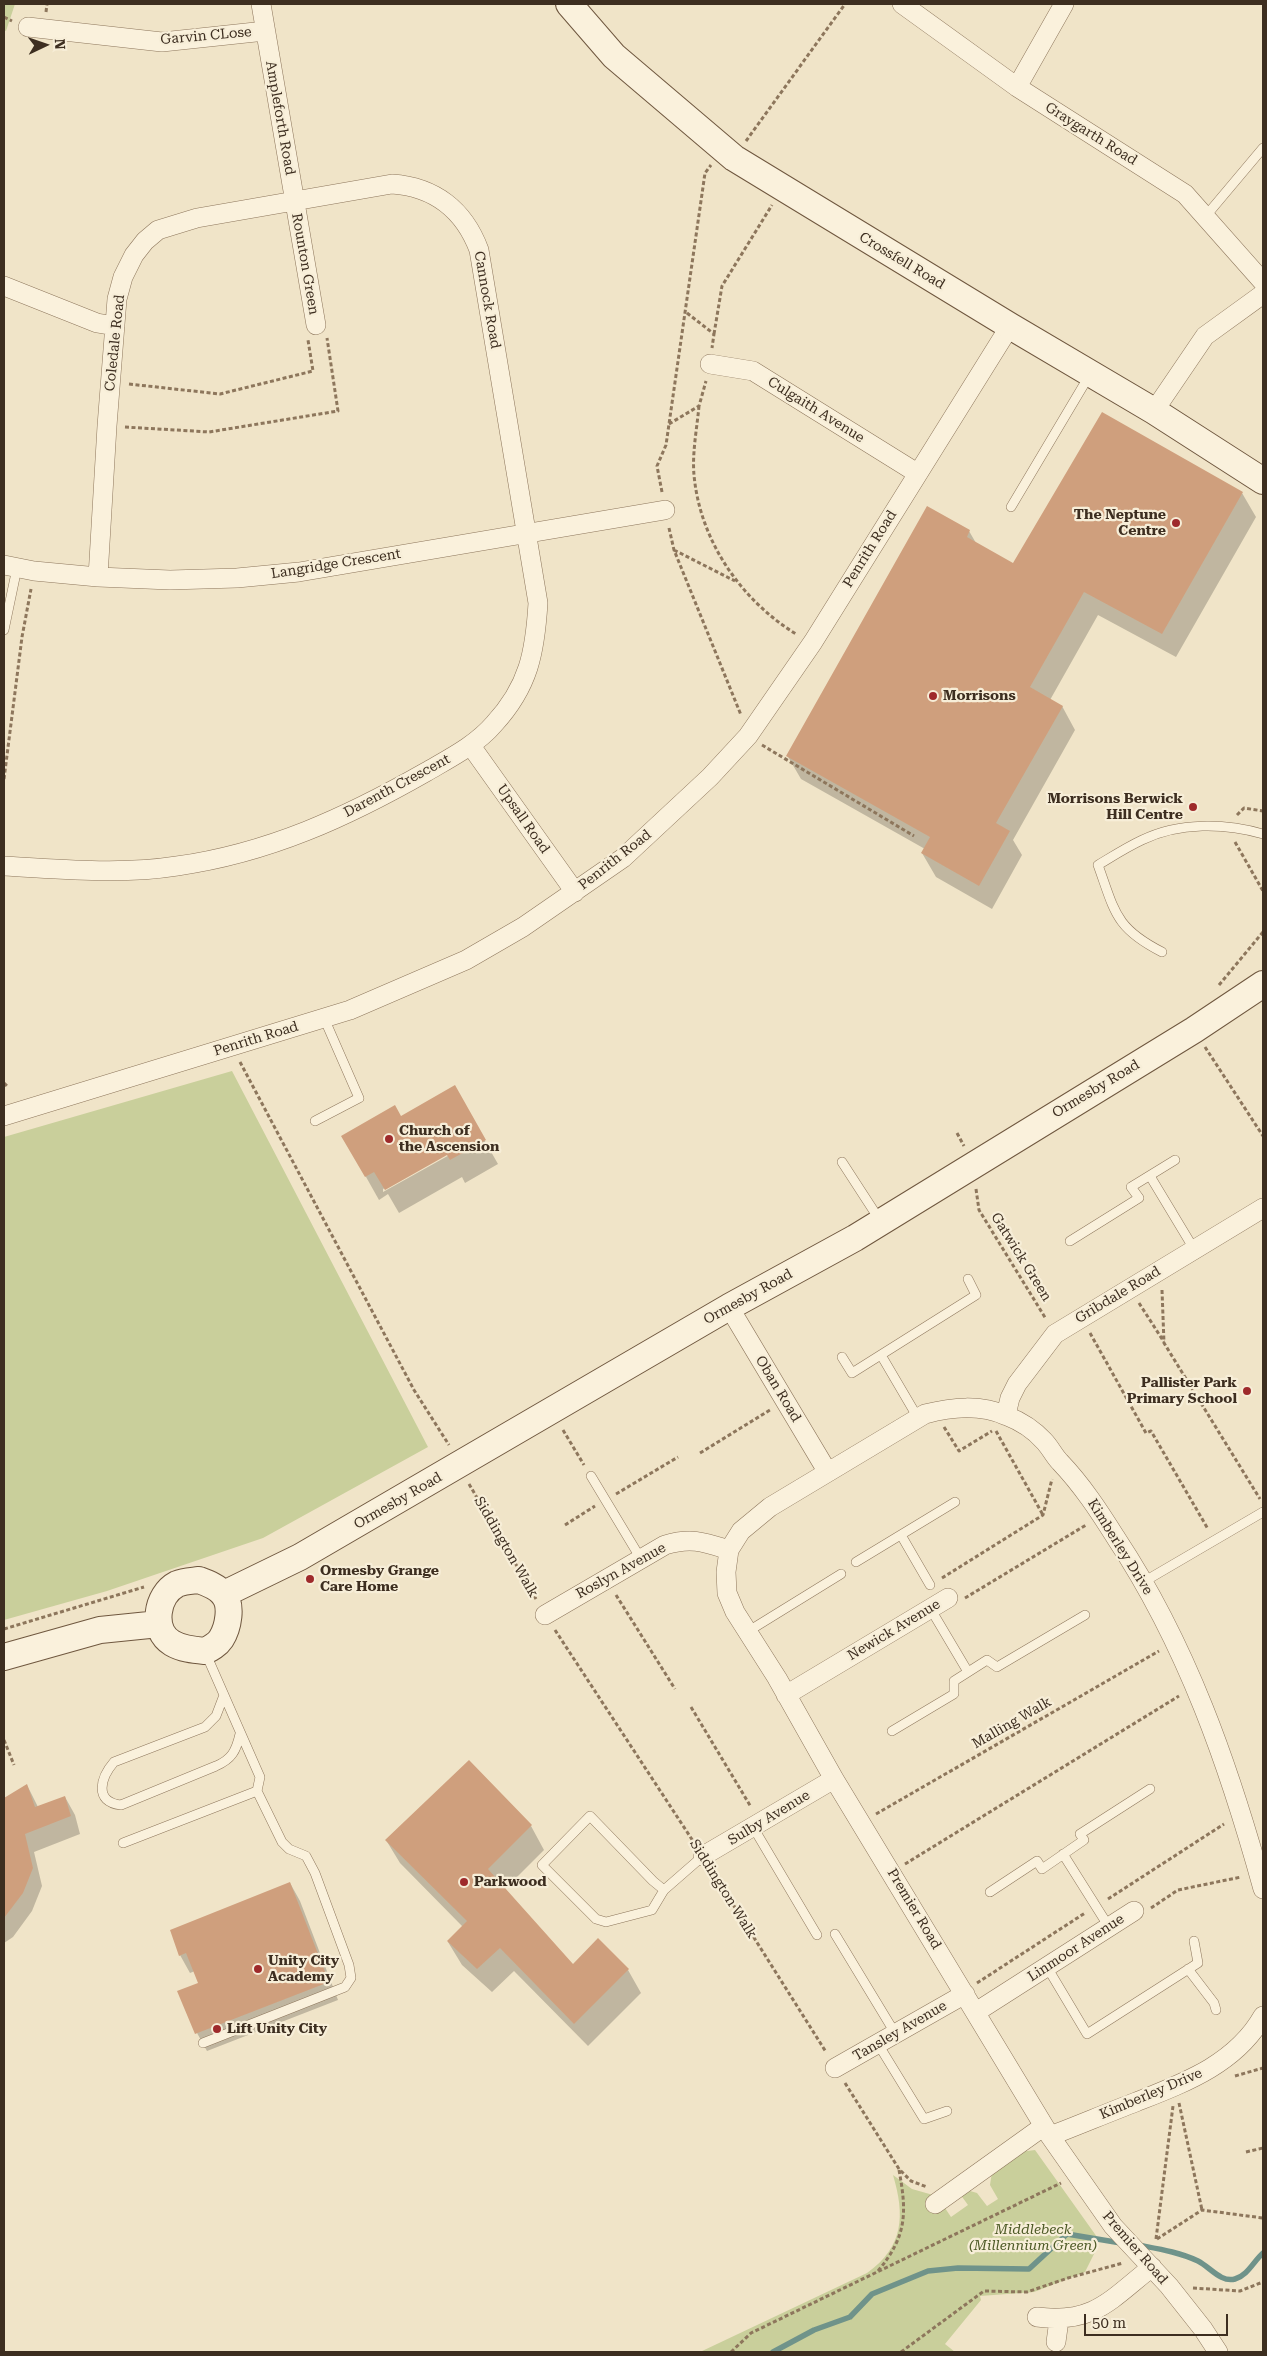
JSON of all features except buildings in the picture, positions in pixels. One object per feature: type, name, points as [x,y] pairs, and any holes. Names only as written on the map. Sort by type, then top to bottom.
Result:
[{"type":"street","name":"Ampleforth Road","points":[[261,4],[294,202]]},
{"type":"street","name":"Crossfell Road","points":[[569,4],[614,56],[728,154],[1010,326],[1154,411],[1263,481]]},
{"type":"street","name":"Graygarth Road","points":[[902,4],[1017,87],[1185,194],[1263,282]]},
{"type":"street","points":[[1017,87],[1064,4]]},
{"type":"street","name":"Garvin CLose","points":[[28,27],[162,42],[265,31]]},
{"type":"street","name":"Cannock Road","points":[[294,202],[392,184],[410,186],[439,199],[453,208],[465,221],[479,250],[526,533]]},
{"type":"street","name":"Rounton Green","points":[[294,202],[316,325]]},
{"type":"street","name":"Coledale Road","points":[[98,577],[117,299],[134,255],[144,241],[158,230],[197,218],[294,202]]},
{"type":"street","points":[[4,286],[97,323],[114,326]]},
{"type":"street","points":[[1154,411],[1204,336],[1263,294]]},
{"type":"street","name":"Penrith Road","points":[[4,1116],[350,1010],[466,960],[523,927],[623,858],[710,777],[748,736],[813,642],[1010,326]]},
{"type":"street","name":"Culgaith Avenue","points":[[710,364],[753,371],[917,473]]},
{"type":"street","name":"Langridge Crescent","points":[[18,568],[98,577],[170,580],[237,578],[299,572],[665,510]]},
{"type":"street","name":"Darenth Crescent","points":[[4,866],[112,872],[177,866],[232,854],[295,837],[371,803],[471,746],[494,724],[514,698],[530,668],[536,637],[538,603],[526,533]]},
{"type":"street","name":"Upsall Road","points":[[471,746],[575,892]]},
{"type":"street","name":"Ormesby Road","points":[[224,1594],[300,1557],[881,1222],[1194,1030],[1263,984]]},
{"type":"street","name":"Gribdale Road","points":[[1006,1415],[1010,1398],[1017,1384],[1055,1334],[1263,1208]]},
{"type":"street","name":"Oban Road","points":[[729,1308],[827,1471]]},
{"type":"street","name":"Kimberley Drive","points":[[827,1471],[926,1415],[948,1409],[976,1408],[1006,1415],[1034,1432],[1045,1442],[1076,1479],[1145,1581],[1218,1742],[1261,1882]]},
{"type":"street","name":"Premier Road","points":[[827,1471],[754,1519],[741,1531],[729,1550],[726,1572],[728,1593],[734,1612],[786,1695],[834,1779],[1047,2131],[1113,2226],[1168,2286],[1203,2329],[1218,2352]]},
{"type":"street","name":"Roslyn Avenue","points":[[545,1615],[665,1545],[682,1540],[699,1540],[729,1550]]},
{"type":"street","points":[[199,1580],[208,1583],[224,1594],[228,1609],[226,1630],[216,1645],[205,1651],[189,1649],[171,1642],[164,1636],[159,1624],[158,1612],[164,1595],[175,1585],[199,1580]]},
{"type":"street","name":"Newick Avenue","points":[[786,1695],[948,1598]]},
{"type":"street","points":[[4,1657],[22,1650],[100,1630],[159,1624]]},
{"type":"street","name":"Sulby Avenue","points":[[703,1856],[834,1779]]},
{"type":"street","name":"Linmoor Avenue","points":[[976,2012],[1134,1910]]},
{"type":"street","name":"Tansley Avenue","points":[[835,2068],[965,1994]]},
{"type":"street","name":"Kimberley Drive","points":[[1047,2131],[1176,2086],[1211,2069],[1241,2047],[1263,2016]]},
{"type":"street","points":[[934,2195],[1047,2131]]},
{"type":"street","points":[[1037,2317],[1059,2320],[1075,2318],[1096,2311],[1148,2263]]},
{"type":"street","points":[[1056,2342],[1059,2320]]},
{"type":"lane","points":[[1205,217],[1263,148]]},
{"type":"lane","points":[[1011,507],[1090,374]]},
{"type":"lane","points":[[4,630],[18,568]]},
{"type":"lane","points":[[1162,952],[1130,933],[1120,922],[1098,865],[1143,839],[1182,828],[1226,826],[1263,834]]},
{"type":"lane","points":[[315,1121],[359,1098],[324,1018]]},
{"type":"lane","points":[[1070,1241],[1139,1198],[1131,1187],[1175,1160]]},
{"type":"lane","points":[[842,1162],[881,1222]]},
{"type":"lane","points":[[1150,1176],[1194,1249]]},
{"type":"lane","points":[[842,1357],[852,1373],[976,1294],[968,1279]]},
{"type":"lane","points":[[881,1355],[926,1415]]},
{"type":"lane","points":[[591,1476],[641,1559]]},
{"type":"lane","points":[[856,1562],[955,1502]]},
{"type":"lane","points":[[1145,1581],[1263,1512]]},
{"type":"lane","points":[[901,1535],[930,1585]]},
{"type":"lane","points":[[747,1632],[841,1574]]},
{"type":"lane","points":[[930,1608],[968,1672]]},
{"type":"lane","points":[[892,1731],[954,1694],[954,1681],[987,1660],[997,1667],[1086,1616]]},
{"type":"lane","points":[[203,2043],[345,1987],[351,1978],[350,1965],[315,1873],[306,1856],[289,1849],[282,1842],[257,1791],[260,1777],[205,1651]]},
{"type":"lane","points":[[224,1695],[216,1716],[205,1727],[114,1762],[105,1774],[101,1787],[105,1796],[112,1804],[121,1805],[230,1760],[237,1748],[240,1734]]},
{"type":"lane","points":[[990,1892],[1037,1861],[1042,1869],[1084,1840],[1080,1834],[1150,1789]]},
{"type":"lane","points":[[123,1843],[257,1791]]},
{"type":"lane","points":[[664,1890],[590,1816],[542,1865],[596,1918],[606,1922],[652,1910],[664,1890],[703,1856]]},
{"type":"lane","points":[[757,1825],[818,1934]]},
{"type":"lane","points":[[1063,1854],[1109,1927]]},
{"type":"lane","points":[[835,1934],[895,2033]]},
{"type":"lane","points":[[1047,1967],[1087,2034],[1198,1963],[1194,1941]]},
{"type":"lane","points":[[1188,1969],[1214,2003],[1216,2010]]},
{"type":"lane","points":[[878,2044],[924,2120],[947,2111]]},
{"type":"path","points":[[845,4],[728,154],[705,172],[666,445],[657,466],[674,550],[748,736],[914,836]]},
{"type":"path","points":[[782,188],[722,286],[710,364],[699,406],[694,475],[702,511],[712,540],[736,582],[777,622],[813,642]]},
{"type":"path","points":[[686,313],[714,334]]},
{"type":"path","points":[[107,426],[210,432],[338,411],[325,323],[306,326],[313,371],[220,394],[110,382]]},
{"type":"path","points":[[669,424],[699,406]]},
{"type":"path","points":[[674,550],[736,582]]},
{"type":"path","points":[[4,780],[22,637],[18,568]]},
{"type":"path","points":[[1194,1030],[1263,1136]]},
{"type":"path","name":"Siddington Walk","points":[[232,1046],[414,1390],[461,1465],[475,1495],[545,1615],[703,1856],[899,2169],[911,2181],[926,2187],[934,2195]]},
{"type":"path","name":"Gatwick Green","points":[[957,1133],[973,1164],[979,1210],[1055,1334]]},
{"type":"path","points":[[1160,1269],[1164,1343]]},
{"type":"path","points":[[1129,1288],[1263,1505]]},
{"type":"path","points":[[1081,1317],[1146,1433],[1151,1431],[1215,1540]]},
{"type":"path","points":[[700,1453],[785,1401]]},
{"type":"path","points":[[551,1412],[591,1476]]},
{"type":"path","points":[[926,1415],[959,1451],[995,1429],[1043,1516]]},
{"type":"path","points":[[565,1525],[678,1457]]},
{"type":"path","name":"Newick Avenue","points":[[948,1598],[953,1605],[1102,1516]]},
{"type":"path","points":[[606,1579],[675,1689]]},
{"type":"path","points":[[4,1629],[154,1584]]},
{"type":"path","name":"Malling Walk","points":[[861,1823],[1174,1642]]},
{"type":"path","points":[[892,1872],[1194,1686]]},
{"type":"path","points":[[691,1707],[757,1825]]},
{"type":"path","points":[[4,1740],[14,1766]]},
{"type":"path","name":"Linmoor Avenue","points":[[1134,1910],[1136,1918],[1178,1890],[1261,1882]]},
{"type":"path","points":[[1176,2086],[1202,2210]]},
{"type":"path","points":[[1176,2086],[1156,2239],[1202,2210],[1263,2218]]},
{"type":"path","points":[[1246,2152],[1263,2148]]},
{"type":"path","points":[[876,2273],[896,2246],[902,2230],[904,2195],[899,2169]]},
{"type":"path","points":[[731,2352],[751,2333],[1078,2175]]},
{"type":"path","points":[[901,2352],[984,2291],[1027,2292],[1068,2278],[1148,2263]]},
{"type":"path","points":[[1168,2286],[1240,2291],[1263,2282]]},
{"type":"green space","points":[[4,4],[15,4],[6,31],[4,30]]},
{"type":"green space","points":[[232,1071],[428,1447],[263,1538],[107,1591],[4,1620],[4,1137]]},
{"type":"green space","name":"Middlebeck (Millennium Green)","points":[[1035,2150],[1097,2237],[1095,2252],[1085,2272],[1034,2292],[980,2296],[981,2300],[945,2344],[955,2352],[700,2352],[867,2273],[879,2263],[895,2241],[900,2217],[893,2175],[912,2189],[933,2195],[925,2201],[933,2212],[943,2205],[951,2217],[968,2205],[960,2194],[970,2191],[977,2193],[987,2206],[998,2199],[990,2185],[992,2172],[1020,2152]]},
{"type":"waterway","points":[[773,2352],[814,2330],[850,2317],[872,2294],[928,2271],[958,2268],[1029,2269],[1067,2234],[1121,2243]]},
{"type":"waterway","points":[[1138,2245],[1184,2255],[1198,2261],[1220,2277],[1230,2280],[1243,2275],[1263,2253]]},
{"type":"place","name":"The Neptune Centre","points":[[1176,523]]},
{"type":"place","name":"Morrisons","points":[[933,696]]},
{"type":"place","name":"Morrisons Berwick Hill Centre","points":[[1193,807]]},
{"type":"place","name":"Church of the Ascension","points":[[389,1139]]},
{"type":"place","name":"Pallister Park Primary School","points":[[1247,1391]]},
{"type":"place","name":"Ormesby Grange Care Home","points":[[310,1579]]},
{"type":"place","name":"Parkwood","points":[[464,1882]]},
{"type":"place","name":"Unity City Academy","points":[[258,1969]]},
{"type":"place","name":"Lift Unity City","points":[[217,2029]]}]
